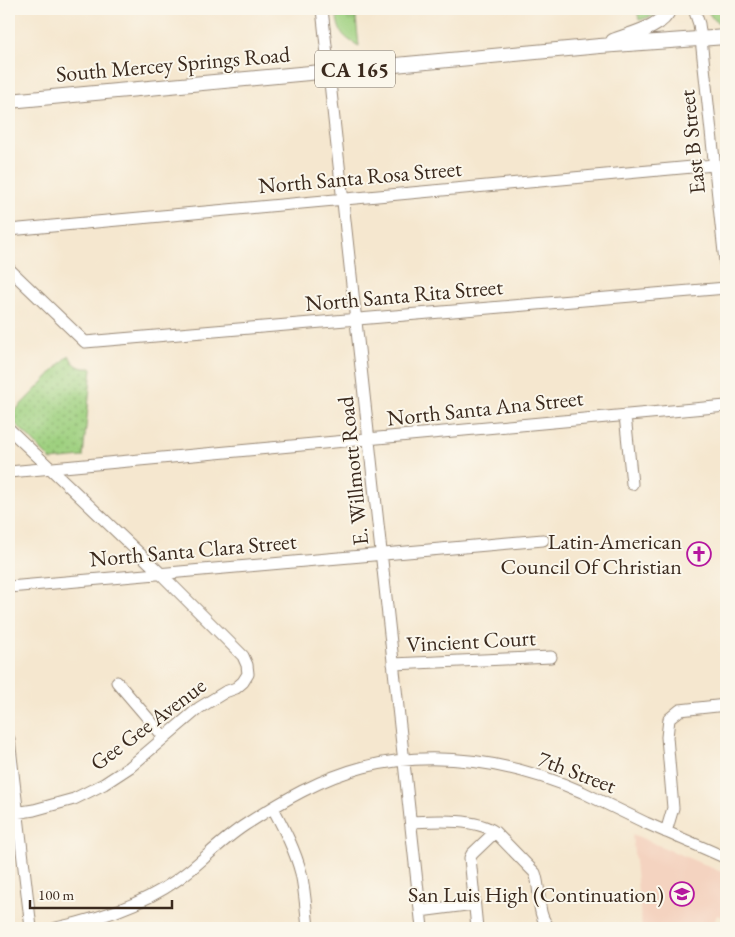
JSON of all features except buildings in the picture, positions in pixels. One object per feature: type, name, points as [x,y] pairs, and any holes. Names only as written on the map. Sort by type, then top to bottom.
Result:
[{"type":"main road","points":[[600,46],[652,25],[662,19],[669,9]]},
{"type":"main road","name":"CA 165","points":[[701,40],[726,37]]},
{"type":"main road","name":"South Mercey Springs Road","points":[[9,101],[600,46],[701,40]]},
{"type":"street","name":"E. Willmott Road","points":[[322,9],[422,928]]},
{"type":"street","name":"East B Street","points":[[694,9],[699,24],[701,40],[726,272]]},
{"type":"street","name":"North Santa Rosa Street","points":[[9,230],[714,165]]},
{"type":"street","name":"North Santa Rita Street","points":[[9,269],[85,342],[726,288]]},
{"type":"street","name":"North Santa Ana Street","points":[[9,472],[726,406]]},
{"type":"street","points":[[625,415],[632,484]]},
{"type":"street","points":[[9,428],[159,572]]},
{"type":"street","name":"North Santa Clara Street","points":[[9,587],[159,572],[543,540]]},
{"type":"street","name":"Gee Gee Avenue","points":[[13,813],[52,806],[74,799],[104,784],[130,767],[208,702],[236,688],[248,674],[243,656],[159,572]]},
{"type":"street","name":"Vincient Court","points":[[393,664],[551,657]]},
{"type":"street","points":[[116,682],[164,737]]},
{"type":"street","points":[[666,832],[673,808],[667,737],[669,719],[680,710],[726,706]]},
{"type":"street","points":[[9,739],[13,813],[31,928]]},
{"type":"street","name":"7th Street","points":[[56,928],[88,922],[121,910],[160,891],[190,871],[224,840],[307,788],[335,776],[364,767],[404,760],[470,761],[522,772],[580,792],[726,858]]},
{"type":"street","points":[[273,808],[292,844],[299,867],[303,882],[308,928]]},
{"type":"street","points":[[411,822],[440,821],[480,825],[495,832],[535,874],[538,881],[542,917],[550,928]]},
{"type":"street","points":[[477,928],[470,858],[495,832]]},
{"type":"street","points":[[420,911],[474,904]]},
{"type":"street","points":[[584,928],[592,928]]},
{"type":"shaded area","name":"San Luis High (Continuation)","points":[[632,834],[726,874],[726,918],[717,915],[712,928],[642,928]]},
{"type":"green space","points":[[336,9],[355,9],[359,46],[341,32]]},
{"type":"green space","points":[[637,9],[662,9],[654,16],[639,20]]},
{"type":"green space","points":[[707,9],[726,9],[726,24],[714,20]]},
{"type":"green space","points":[[69,355],[78,366],[92,368],[83,457],[51,460],[9,417]]},
{"type":"place","name":"Latin-American Council Of Christian","points":[[699,554]]},
{"type":"place","name":"San Luis High (Continuation)","points":[[682,894]]}]
